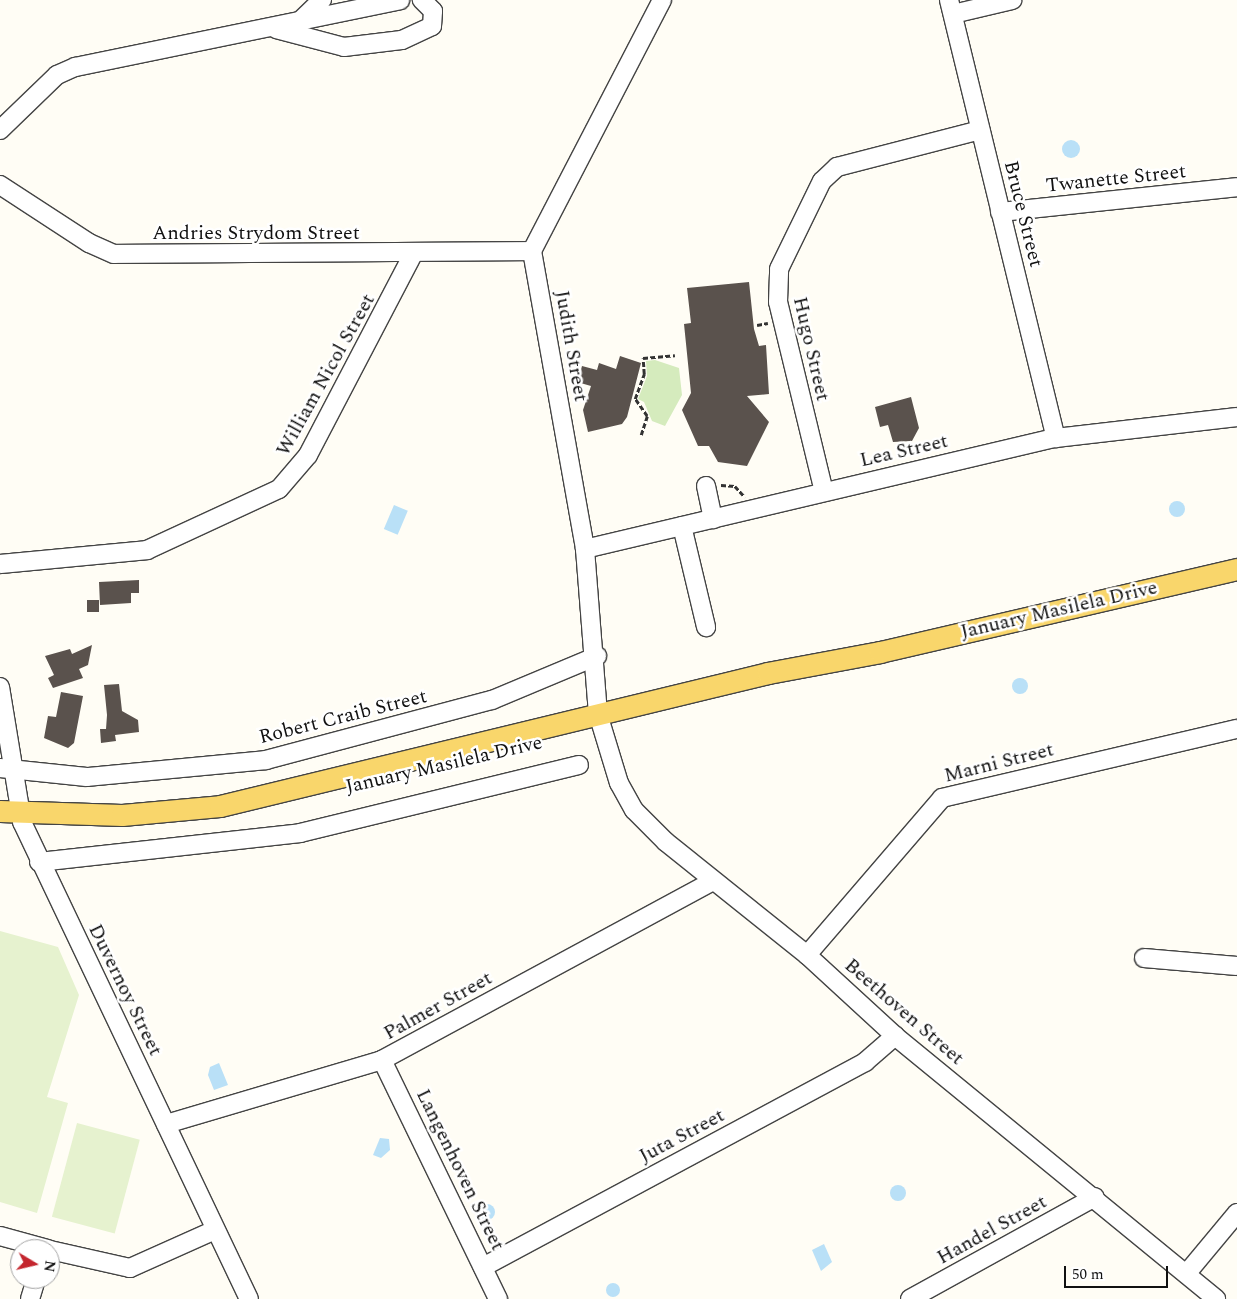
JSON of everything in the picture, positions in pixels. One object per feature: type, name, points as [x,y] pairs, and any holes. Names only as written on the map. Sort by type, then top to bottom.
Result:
[{"type":"main road","name":"January Masilela Drive","points":[[0,811],[21,817],[123,826],[198,819],[600,722],[771,686],[880,652],[1237,568]]},
{"type":"main road","name":"January Masilela Drive","points":[[0,820],[21,817]]},
{"type":"street","points":[[298,23],[322,0]]},
{"type":"street","points":[[0,130],[66,70],[275,29],[400,0]]},
{"type":"street","points":[[275,29],[344,46],[402,40],[432,26],[433,11],[423,0]]},
{"type":"street","points":[[532,251],[662,0]]},
{"type":"street","points":[[951,7],[1012,0]]},
{"type":"street","name":"Bruce Street","points":[[951,7],[1056,438]]},
{"type":"street","name":"Hugo Street","points":[[824,492],[778,302],[779,269],[822,181],[837,167],[980,130]]},
{"type":"street","name":"Andries Strydom Street","points":[[0,185],[89,243],[114,254],[413,254],[532,251]]},
{"type":"street","name":"Twanette Street","points":[[1000,212],[1237,188]]},
{"type":"street","name":"Judith Street","points":[[532,251],[586,549],[600,722]]},
{"type":"street","name":"William Nicol Street","points":[[0,564],[136,553],[279,489],[308,455],[413,254]]},
{"type":"street","name":"Lea Street","points":[[586,549],[1056,438],[1237,417]]},
{"type":"street","points":[[706,486],[713,519]]},
{"type":"street","points":[[682,526],[706,627]]},
{"type":"street","name":"Robert Craib Street","points":[[6,769],[87,777],[285,756],[492,700],[596,656]]},
{"type":"street","name":"Duvernoy Street","points":[[0,687],[6,769],[21,817],[39,862],[166,1124],[215,1230],[250,1299]]},
{"type":"street","name":"Beethoven Street","points":[[600,722],[619,784],[634,810],[712,881],[807,955],[895,1036],[1187,1273],[1216,1299]]},
{"type":"street","name":"Marni Street","points":[[807,955],[942,798],[1237,729]]},
{"type":"street","points":[[39,862],[293,834],[579,765]]},
{"type":"street","name":"Palmer Street","points":[[166,1124],[382,1060],[712,881]]},
{"type":"street","points":[[1144,958],[1237,966]]},
{"type":"street","name":"Juta Street","points":[[483,1267],[865,1062],[895,1036]]},
{"type":"street","name":"Langenhoven Street","points":[[382,1060],[498,1299]]},
{"type":"street","name":"Handel Street","points":[[910,1299],[1094,1197]]},
{"type":"street","points":[[1187,1273],[1237,1213]]},
{"type":"street","points":[[60,1252],[130,1268],[215,1230]]},
{"type":"path","points":[[641,435],[647,416],[635,399],[644,374],[643,358],[675,355]]},
{"type":"path","points":[[706,486],[735,486],[745,496],[748,510]]},
{"type":"green space","points":[[655,360],[679,368],[682,395],[665,426],[652,421],[644,402],[638,399],[647,376],[646,361]]},
{"type":"green space","points":[[0,931],[58,947],[79,995],[47,1097],[68,1103],[37,1213],[0,1202]]},
{"type":"green space","points":[[77,1123],[140,1140],[115,1234],[52,1217]]},
{"type":"water","points":[[1071,140],[1077,143],[1080,149],[1077,155],[1071,158],[1065,155],[1062,149],[1065,143]]},
{"type":"water","points":[[1177,501],[1185,509],[1177,517],[1169,509]]},
{"type":"water","points":[[394,505],[408,511],[398,535],[384,529]]},
{"type":"water","points":[[1020,678],[1026,680],[1028,686],[1026,692],[1020,694],[1014,692],[1012,686],[1014,680]]},
{"type":"water","points":[[219,1063],[228,1085],[214,1090],[208,1075],[210,1067]]},
{"type":"water","points":[[380,1138],[389,1139],[390,1150],[381,1158],[373,1155]]},
{"type":"water","points":[[898,1185],[904,1187],[906,1193],[904,1199],[898,1201],[892,1199],[890,1193],[892,1187]]},
{"type":"water","points":[[484,1204],[490,1204],[495,1209],[493,1218],[484,1220],[479,1215],[479,1209]]},
{"type":"water","points":[[824,1244],[832,1262],[821,1271],[812,1250]]},
{"type":"water","points":[[610,1283],[616,1283],[620,1290],[616,1297],[610,1297],[606,1293],[606,1287]]},
{"type":"building","points":[[749,282],[754,329],[759,346],[766,345],[769,394],[747,396],[769,422],[747,466],[718,462],[709,446],[698,446],[682,410],[691,393],[684,324],[691,323],[687,288]]},
{"type":"building","points":[[620,356],[641,363],[627,417],[622,424],[588,432],[583,410],[591,386],[577,382],[582,366],[597,370],[599,363],[616,369]]},
{"type":"building","points":[[911,397],[919,428],[912,441],[893,442],[888,425],[880,427],[875,407]]},
{"type":"building","points":[[139,580],[139,593],[131,593],[131,603],[100,605],[99,582]]},
{"type":"building","points":[[87,600],[99,600],[99,612],[87,612]]},
{"type":"building","points":[[92,645],[88,665],[79,669],[83,678],[53,688],[48,678],[54,675],[45,656],[70,649],[72,654]]},
{"type":"building","points":[[119,684],[122,711],[138,720],[139,732],[115,735],[116,741],[101,743],[100,729],[106,729],[107,715],[104,685]]},
{"type":"building","points":[[61,692],[83,696],[74,743],[68,748],[44,738],[48,716],[56,717]]}]
